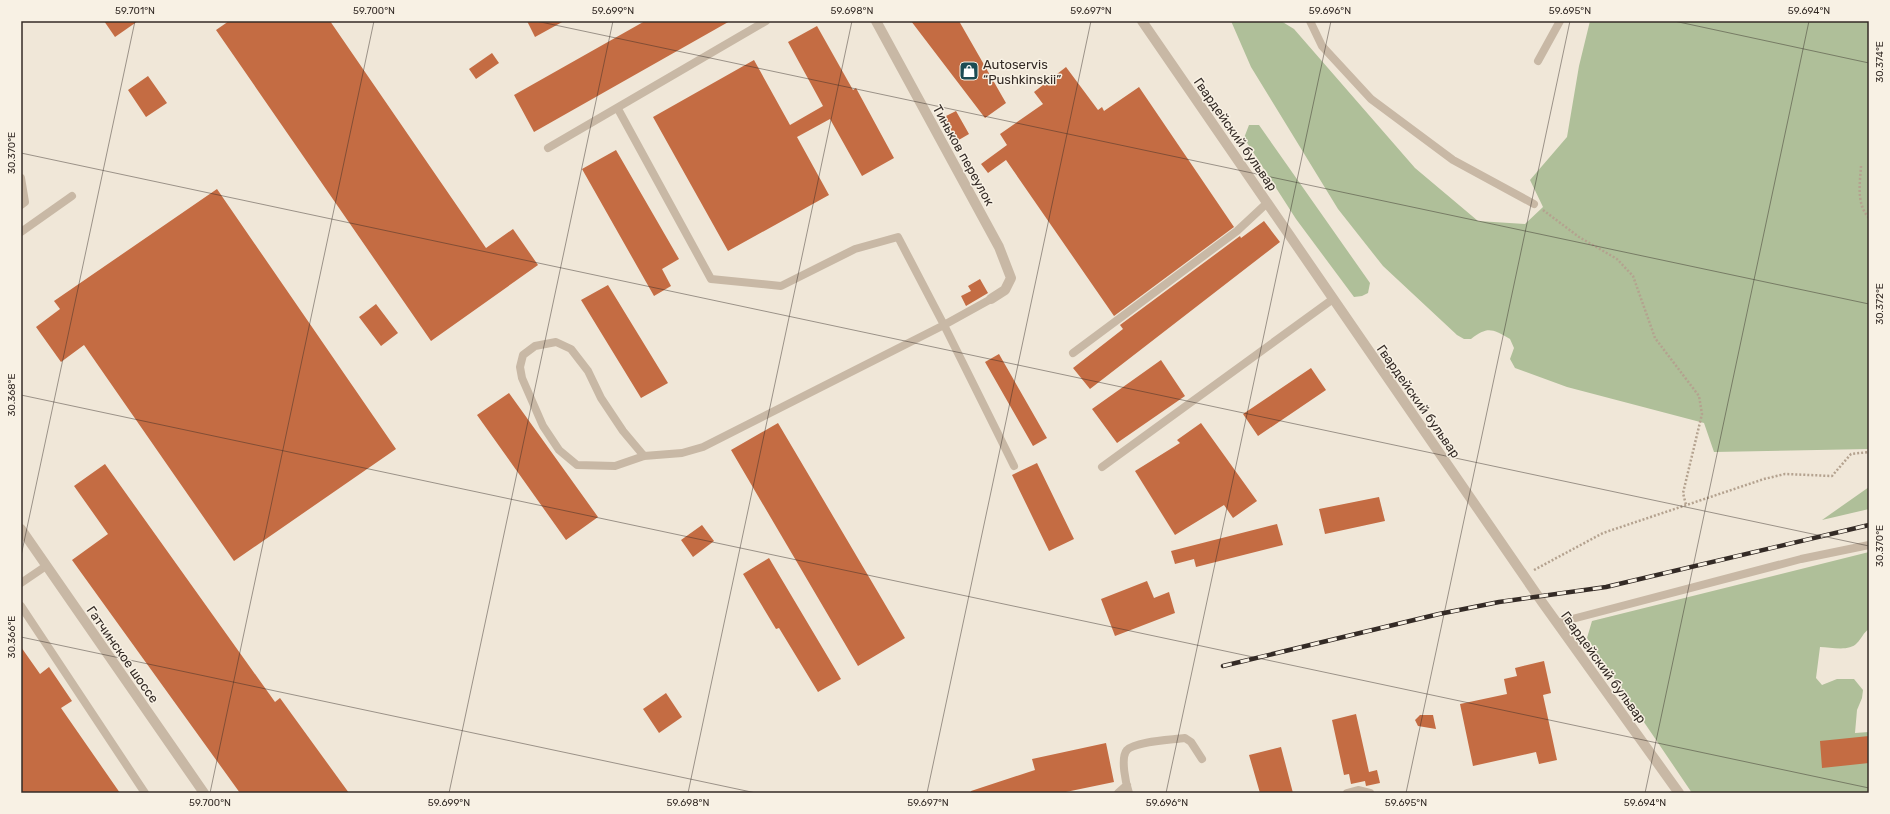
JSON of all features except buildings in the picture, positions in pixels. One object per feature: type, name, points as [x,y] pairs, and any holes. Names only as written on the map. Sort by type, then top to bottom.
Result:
[{"type":"street","name":"Тиньков переулок","points":[[876,21],[999,247],[1011,278],[1005,290],[991,299]]},
{"type":"street","name":"Гвардейский бульвар","points":[[1142,21],[1523,575],[1679,793]]},
{"type":"street","name":"Гатчинское шоссе","points":[[21,529],[204,793]]},
{"type":"lane","points":[[548,148],[618,109],[766,21]]},
{"type":"lane","points":[[1310,21],[1322,46],[1371,99],[1453,160],[1534,204]]},
{"type":"lane","points":[[1538,61],[1560,21]]},
{"type":"lane","points":[[618,109],[711,279],[781,286],[855,249],[898,237],[1014,466]]},
{"type":"lane","points":[[21,178],[25,202],[21,205]]},
{"type":"lane","points":[[21,232],[72,196]]},
{"type":"lane","points":[[1073,353],[1237,231],[1267,202]]},
{"type":"lane","points":[[644,456],[623,431],[601,398],[588,370],[571,349],[556,342],[535,346],[523,355],[520,367],[522,378],[543,426],[559,450],[577,465],[615,466],[644,456],[682,453],[703,447],[944,326],[991,299]]},
{"type":"lane","points":[[1102,467],[1333,299]]},
{"type":"lane","points":[[1557,623],[1801,559],[1869,545]]},
{"type":"lane","points":[[21,583],[46,566]]},
{"type":"lane","points":[[21,606],[144,793]]},
{"type":"lane","points":[[1118,793],[1128,789],[1123,756],[1127,750],[1137,745],[1185,738],[1191,742],[1202,760]]},
{"type":"lane","points":[[1347,793],[1358,790],[1370,793]]},
{"type":"path","points":[[1861,166],[1859,195],[1865,214],[1869,218]]},
{"type":"path","points":[[1534,204],[1579,236],[1617,259],[1633,276],[1655,338],[1699,396],[1702,414],[1683,494],[1686,505]]},
{"type":"path","points":[[1523,575],[1603,533],[1764,479],[1785,474],[1832,476],[1851,454],[1869,452]]},
{"type":"green space","points":[[1231,21],[1281,21],[1294,29],[1415,168],[1478,221],[1525,224],[1543,207],[1530,180],[1567,137],[1579,66],[1590,21],[1869,21],[1869,449],[1714,452],[1704,423],[1567,387],[1515,368],[1510,359],[1514,348],[1510,339],[1494,331],[1490,330],[1482,332],[1471,339],[1464,339],[1457,335],[1383,266],[1338,209],[1251,67]]},
{"type":"green space","points":[[1249,125],[1259,125],[1370,283],[1368,293],[1362,296],[1354,297],[1296,219],[1244,138]]},
{"type":"green space","points":[[1869,487],[1869,509],[1822,520]]},
{"type":"green space","points":[[1869,552],[1869,629],[1854,646],[1845,648],[1820,647],[1816,678],[1822,685],[1837,679],[1854,679],[1863,690],[1862,698],[1857,710],[1855,733],[1869,732],[1869,793],[1692,793],[1587,638],[1592,621]]},
{"type":"railway","points":[[1223,666],[1439,614],[1499,602],[1606,587],[1869,525]]},
{"type":"place","name":"Autoservis “Pushkinskii”","points":[[969,71]]}]
